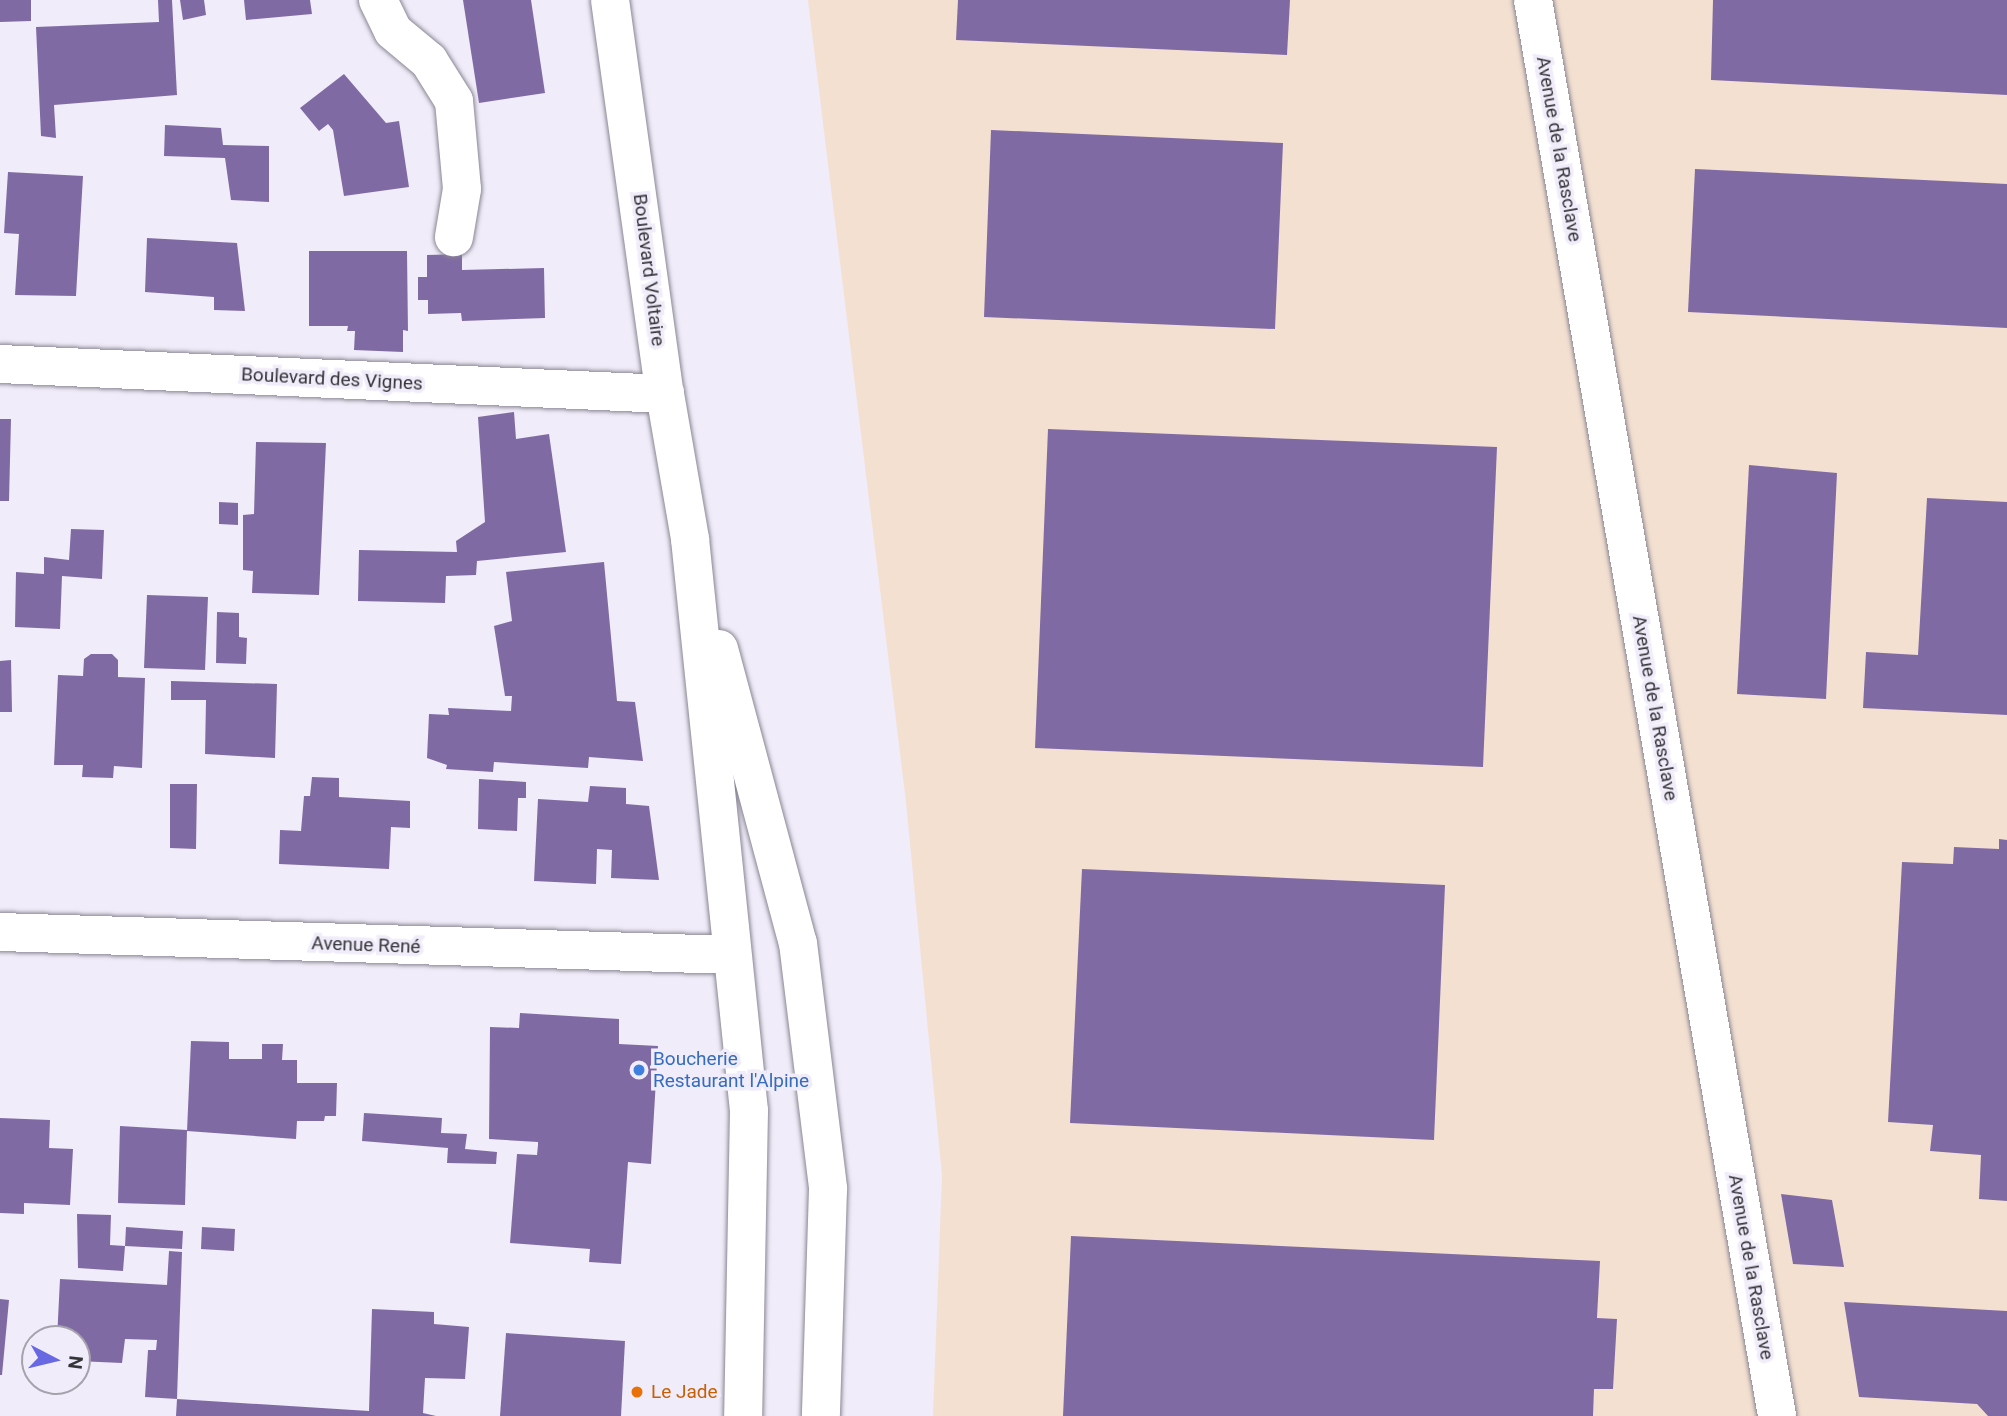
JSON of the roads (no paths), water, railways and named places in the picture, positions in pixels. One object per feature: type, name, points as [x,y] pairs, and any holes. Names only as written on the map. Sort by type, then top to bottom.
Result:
[{"type":"street","points":[[378,0],[393,31],[429,61],[454,101],[462,189],[454,237]]},
{"type":"street","name":"Boulevard Voltaire","points":[[610,0],[665,394],[690,539]]},
{"type":"street","name":"Avenue de la Rasclave","points":[[1533,0],[1777,1416]]},
{"type":"street","name":"Boulevard des Vignes","points":[[0,364],[665,394]]},
{"type":"street","points":[[690,539],[749,1111],[743,1416]]},
{"type":"street","points":[[690,539],[798,943],[828,1189],[821,1416]]},
{"type":"street","name":"Avenue René","points":[[0,932],[732,955]]},
{"type":"place","name":"Boucherie Restaurant l'Alpine","points":[[639,1070]]},
{"type":"place","name":"Le Jade","points":[[637,1392]]}]
